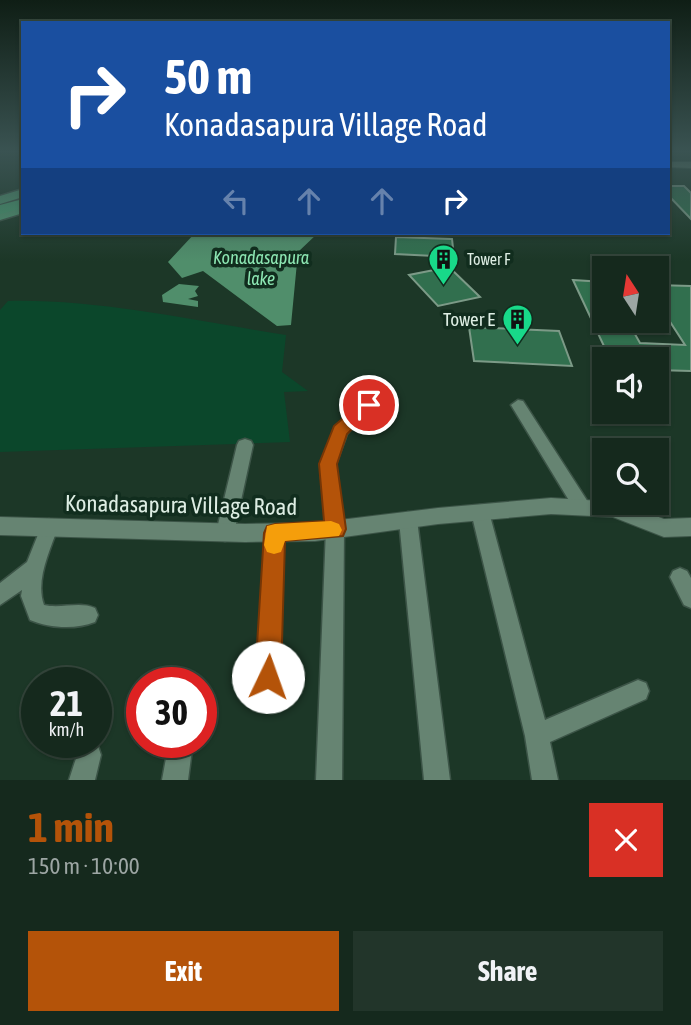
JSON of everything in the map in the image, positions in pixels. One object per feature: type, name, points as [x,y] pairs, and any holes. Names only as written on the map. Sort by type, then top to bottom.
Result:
[{"type":"highway","points":[[0,202],[21,196]]},
{"type":"highway","points":[[0,210],[21,204]]},
{"type":"main road","points":[[0,216],[21,210]]},
{"type":"street","points":[[329,780],[335,529],[328,464],[335,440],[347,422],[384,396]]},
{"type":"street","points":[[518,405],[582,507]]},
{"type":"street","points":[[225,533],[245,445]]},
{"type":"street","name":"Konadasapura Village Road","points":[[0,526],[275,533],[551,506],[614,509],[664,528],[691,527]]},
{"type":"street","points":[[480,512],[537,736],[545,780]]},
{"type":"street","points":[[408,520],[437,780]]},
{"type":"street","points":[[49,527],[34,568],[31,596],[37,613],[52,617],[88,615]]},
{"type":"street","points":[[268,677],[275,533]]},
{"type":"street","points":[[0,595],[34,568]]},
{"type":"street","points":[[680,577],[691,598]]},
{"type":"street","points":[[537,736],[638,691]]},
{"type":"street","points":[[82,780],[88,758]]},
{"type":"street","points":[[175,780],[178,758]]},
{"type":"shaded area","points":[[8,301],[112,307],[286,335],[282,372],[308,391],[284,392],[290,442],[0,452],[0,310]]},
{"type":"water","name":"Konadasapura lake","points":[[193,235],[316,235],[298,252],[291,325],[277,326],[203,271],[182,278],[168,262]]},
{"type":"water","points":[[179,284],[199,286],[195,291],[198,296],[188,299],[198,301],[198,307],[163,302],[162,295]]},
{"type":"building","points":[[670,188],[686,188],[691,193],[691,219],[670,197]]},
{"type":"building","points":[[396,237],[452,239],[454,257],[395,254]]},
{"type":"building","name":"Tower F","points":[[449,267],[480,297],[438,306],[409,275]]},
{"type":"building","points":[[573,280],[592,281],[592,321]]},
{"type":"building","points":[[669,285],[691,286],[691,371],[669,370],[669,347],[604,347],[598,333],[634,333],[640,343],[685,345],[669,320]]},
{"type":"building","name":"Tower E","points":[[469,327],[559,331],[572,366],[474,361]]},
{"type":"slow traffic","points":[[274,545],[275,533],[331,530]]},
{"type":"place","name":"Tower F","points":[[444,286]]},
{"type":"place","name":"Tower E","points":[[518,346]]},
{"type":"route","points":[[268,677],[275,533],[335,529],[328,464],[340,431],[369,405]]}]
